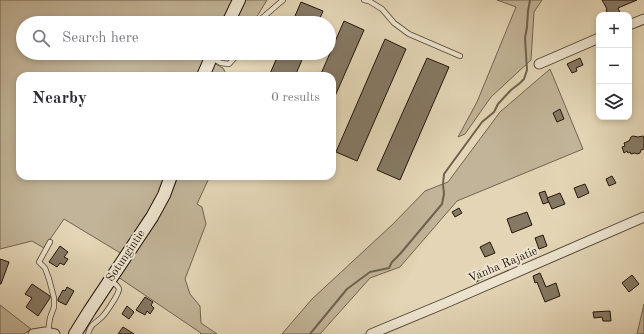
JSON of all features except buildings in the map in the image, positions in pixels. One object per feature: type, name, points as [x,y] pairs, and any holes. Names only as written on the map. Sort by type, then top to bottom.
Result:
[{"type":"street","points":[[231,16],[239,0]]},
{"type":"street","points":[[632,24],[644,19]]},
{"type":"street","points":[[539,64],[596,39]]},
{"type":"street","points":[[205,72],[210,60]]},
{"type":"street","name":"Sotungintie","points":[[75,334],[152,217],[164,195],[170,180]]},
{"type":"street","name":"Vanha Rajatie","points":[[371,334],[644,217]]},
{"type":"street","points":[[34,334],[42,332],[52,333]]},
{"type":"lane","points":[[264,16],[283,0]]},
{"type":"lane","points":[[364,0],[369,1],[382,9],[394,23],[409,34],[460,56]]},
{"type":"lane","points":[[218,60],[221,63],[229,64],[233,60]]},
{"type":"lane","points":[[50,242],[39,262],[45,268],[54,298],[54,307],[50,318],[52,333]]},
{"type":"lane","points":[[88,334],[91,326],[103,317],[119,291],[117,285],[110,280]]},
{"type":"shaded area","points":[[0,0],[234,0],[226,16],[16,16],[16,60],[204,60],[199,72],[16,72],[16,180],[165,180],[157,198],[122,254],[64,219],[44,248],[32,241],[0,249]]},
{"type":"shaded area","points":[[244,0],[267,0],[257,16],[236,16]]},
{"type":"shaded area","points":[[497,0],[542,0],[534,12],[531,60],[491,97],[465,134],[458,137],[477,102],[516,7]]},
{"type":"shaded area","points":[[214,63],[223,68],[225,72],[209,72]]},
{"type":"shaded area","points":[[550,69],[583,149],[457,201],[400,267],[370,278],[320,334],[282,334],[312,299],[393,224],[425,191],[448,182],[500,112]]},
{"type":"shaded area","points":[[173,180],[208,180],[197,204],[202,207],[206,224],[185,279],[190,294],[200,306],[201,323],[217,334],[200,334],[201,333],[118,277]]},
{"type":"shaded area","points":[[644,304],[644,334],[637,334]]},
{"type":"shaded area","points":[[0,305],[31,329],[24,334],[0,334]]},
{"type":"waterway","points":[[310,334],[347,289],[370,272],[389,268],[392,262],[442,204],[444,194],[444,174],[482,122],[494,112],[498,104],[511,90],[524,79],[527,70],[525,38],[530,0]]}]
